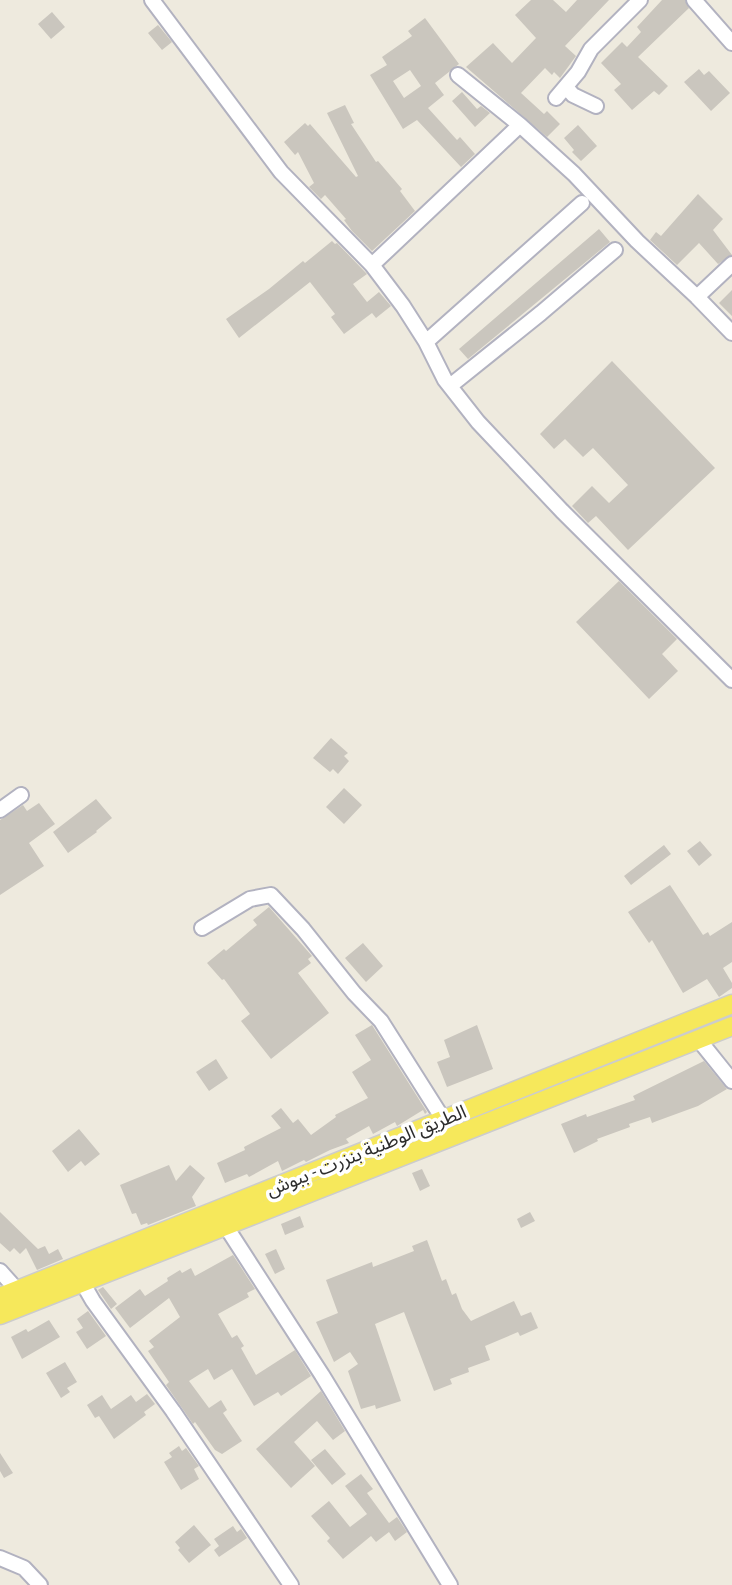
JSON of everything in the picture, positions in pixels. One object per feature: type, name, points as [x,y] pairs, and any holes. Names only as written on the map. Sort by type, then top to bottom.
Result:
[{"type":"main road","name":"الطريق الوطنية بنزرت - ببوش","points":[[8,1293],[732,1004]]},
{"type":"main road","name":"الطريق الوطنية بنزرت - ببوش","points":[[0,1315],[732,1026]]},
{"type":"street","points":[[152,0],[281,172],[372,265],[403,306],[450,386],[478,422],[562,512],[732,680]]},
{"type":"street","points":[[596,106],[573,94],[561,93],[580,69],[591,49],[640,0]]},
{"type":"street","points":[[694,0],[732,43]]},
{"type":"street","points":[[458,75],[520,125],[574,174],[637,241],[732,333]]},
{"type":"street","points":[[372,265],[520,125]]},
{"type":"street","points":[[426,342],[582,203]]},
{"type":"street","points":[[450,386],[615,250]]},
{"type":"street","points":[[697,297],[732,264]]},
{"type":"street","points":[[0,810],[20,795]]},
{"type":"street","points":[[202,928],[250,899],[271,895],[381,1021],[443,1119]]},
{"type":"street","points":[[699,1040],[732,1081]]},
{"type":"street","points":[[225,1225],[322,1376],[450,1585]]},
{"type":"street","points":[[0,1271],[8,1293]]},
{"type":"street","points":[[82,1282],[173,1410],[291,1585]]},
{"type":"street","points":[[0,1558],[24,1568],[40,1585]]},
{"type":"building","points":[[531,0],[553,0],[566,12],[577,0],[609,0],[565,46],[576,56],[560,78],[545,68],[521,93],[544,114],[547,111],[560,124],[547,137],[466,67],[493,43],[512,63],[536,38],[515,15]]},
{"type":"building","points":[[662,0],[685,0],[689,8],[638,57],[668,86],[659,95],[654,91],[632,110],[614,90],[621,84],[601,63],[622,42],[627,47],[641,32],[637,27]]},
{"type":"building","points":[[52,12],[65,27],[51,39],[38,24]]},
{"type":"building","points":[[425,18],[459,64],[435,83],[444,95],[428,108],[457,140],[460,137],[475,154],[461,167],[417,120],[403,129],[370,75],[387,65],[382,57],[412,36],[408,31]],"holes":[[[410,70],[421,86],[404,98],[393,81]]]},
{"type":"building","points":[[158,25],[172,42],[162,50],[148,33]]},
{"type":"building","points":[[699,69],[704,75],[709,71],[730,93],[711,111],[684,82]]},
{"type":"building","points":[[462,92],[477,109],[481,106],[490,113],[475,127],[452,101]]},
{"type":"building","points":[[345,105],[354,123],[351,124],[376,162],[378,161],[402,189],[400,191],[415,211],[372,251],[352,231],[344,220],[346,219],[325,195],[321,199],[309,187],[314,183],[298,152],[295,155],[284,142],[305,123],[308,126],[310,124],[356,177],[358,176],[327,113]]},
{"type":"building","points":[[578,125],[597,146],[581,161],[564,138]]},
{"type":"building","points":[[698,194],[723,219],[713,230],[732,255],[718,264],[699,243],[677,265],[650,240],[656,232],[661,236]]},
{"type":"building","points":[[599,229],[610,242],[468,359],[459,349]]},
{"type":"building","points":[[332,241],[367,274],[353,284],[367,302],[379,292],[391,306],[376,318],[372,313],[344,334],[331,317],[335,314],[310,282],[239,338],[226,319]]},
{"type":"building","points":[[732,290],[732,316],[719,303]]},
{"type":"building","points":[[612,361],[715,468],[628,550],[596,516],[588,523],[572,506],[592,486],[609,503],[628,485],[593,448],[583,457],[565,439],[554,449],[540,434]]},
{"type":"building","points":[[619,581],[677,639],[662,654],[678,671],[649,699],[576,622]]},
{"type":"building","points":[[331,738],[348,753],[344,756],[349,761],[338,774],[333,769],[330,772],[313,758]]},
{"type":"building","points":[[344,788],[362,805],[344,824],[326,807]]},
{"type":"building","points":[[96,799],[112,818],[68,853],[53,832]]},
{"type":"building","points":[[39,803],[55,824],[29,843],[44,866],[0,895],[0,820],[23,805],[27,811]]},
{"type":"building","points":[[700,841],[712,855],[699,866],[687,851]]},
{"type":"building","points":[[664,845],[671,854],[631,885],[624,876]]},
{"type":"building","points":[[670,885],[703,935],[708,932],[710,936],[732,922],[732,962],[723,968],[732,988],[719,997],[707,979],[683,993],[652,940],[649,943],[628,912]]},
{"type":"building","points":[[269,907],[312,956],[308,959],[311,963],[298,973],[329,1013],[271,1059],[241,1021],[250,1014],[224,979],[207,963],[257,925],[253,920]]},
{"type":"building","points":[[363,943],[383,966],[366,982],[345,958]]},
{"type":"building","points":[[372,1025],[427,1112],[425,1114],[423,1110],[397,1126],[395,1122],[373,1134],[369,1126],[346,1139],[349,1143],[282,1171],[278,1161],[249,1177],[247,1174],[225,1183],[217,1163],[281,1128],[271,1116],[281,1108],[293,1123],[298,1119],[311,1135],[336,1117],[335,1115],[368,1098],[352,1072],[371,1060],[355,1035]]},
{"type":"building","points":[[477,1025],[493,1069],[447,1087],[437,1062],[450,1057],[444,1040]]},
{"type":"building","points":[[216,1059],[228,1078],[209,1091],[196,1072]]},
{"type":"building","points":[[704,1061],[727,1089],[698,1106],[652,1123],[650,1117],[629,1124],[630,1127],[597,1139],[598,1141],[574,1153],[561,1124],[635,1100],[633,1096]]},
{"type":"building","points":[[79,1129],[100,1154],[85,1166],[81,1161],[68,1172],[52,1151]]},
{"type":"building","points":[[169,1165],[176,1181],[190,1165],[205,1178],[192,1197],[196,1206],[148,1225],[141,1225],[136,1213],[132,1214],[120,1185]]},
{"type":"building","points":[[422,1169],[430,1186],[420,1191],[412,1173]]},
{"type":"building","points":[[0,1212],[38,1249],[45,1246],[49,1254],[58,1249],[63,1259],[37,1270],[26,1248],[20,1254],[14,1248],[10,1252],[0,1243]]},
{"type":"building","points":[[530,1212],[535,1221],[521,1228],[517,1219]]},
{"type":"building","points":[[300,1216],[304,1227],[285,1235],[281,1224]]},
{"type":"building","points":[[427,1240],[442,1281],[446,1279],[452,1295],[456,1293],[462,1309],[471,1321],[514,1301],[521,1316],[531,1312],[538,1328],[520,1336],[518,1332],[485,1346],[490,1360],[468,1368],[469,1372],[450,1379],[452,1384],[434,1391],[404,1312],[375,1324],[401,1401],[376,1409],[375,1405],[361,1409],[348,1371],[358,1364],[350,1352],[334,1362],[316,1322],[338,1313],[326,1280],[372,1262],[373,1267],[414,1251],[412,1246]]},
{"type":"building","points":[[276,1249],[285,1269],[275,1274],[265,1254]]},
{"type":"building","points":[[233,1255],[255,1289],[247,1293],[249,1297],[218,1314],[232,1338],[237,1335],[256,1375],[295,1350],[311,1376],[281,1396],[278,1392],[254,1406],[232,1369],[214,1380],[208,1369],[189,1381],[209,1408],[221,1400],[227,1410],[223,1413],[242,1441],[222,1454],[215,1450],[195,1422],[193,1424],[166,1385],[169,1382],[148,1351],[154,1347],[149,1341],[180,1317],[169,1298],[130,1328],[115,1308],[140,1289],[145,1296],[180,1270],[182,1273],[191,1268],[195,1276]]},
{"type":"building","points":[[103,1287],[117,1304],[111,1309],[98,1290]]},
{"type":"building","points":[[88,1311],[106,1336],[87,1349],[76,1332],[83,1328],[77,1319]]},
{"type":"building","points":[[49,1320],[60,1337],[22,1359],[11,1337],[26,1329],[28,1332]]},
{"type":"building","points":[[65,1362],[77,1382],[67,1388],[70,1392],[61,1398],[46,1373]]},
{"type":"building","points":[[321,1391],[345,1431],[333,1440],[317,1421],[294,1442],[315,1466],[291,1488],[256,1449]]},
{"type":"building","points":[[147,1394],[155,1404],[144,1412],[146,1415],[114,1439],[99,1416],[95,1418],[87,1405],[102,1395],[111,1409],[131,1395],[136,1402]]},
{"type":"building","points":[[179,1446],[182,1451],[186,1448],[199,1466],[194,1469],[199,1479],[181,1490],[164,1462],[172,1457],[169,1453]]},
{"type":"building","points":[[325,1449],[346,1474],[332,1485],[311,1460]]},
{"type":"building","points":[[0,1453],[13,1473],[4,1478],[0,1471]]},
{"type":"building","points":[[361,1474],[373,1489],[367,1493],[389,1523],[397,1517],[407,1532],[395,1541],[389,1532],[376,1542],[371,1536],[343,1559],[327,1541],[330,1538],[311,1516],[329,1501],[350,1527],[367,1514],[345,1486]]},
{"type":"building","points":[[194,1525],[211,1545],[189,1563],[175,1542]]},
{"type":"building","points":[[233,1526],[237,1532],[241,1529],[247,1538],[219,1557],[214,1550],[219,1546],[214,1539]]}]
